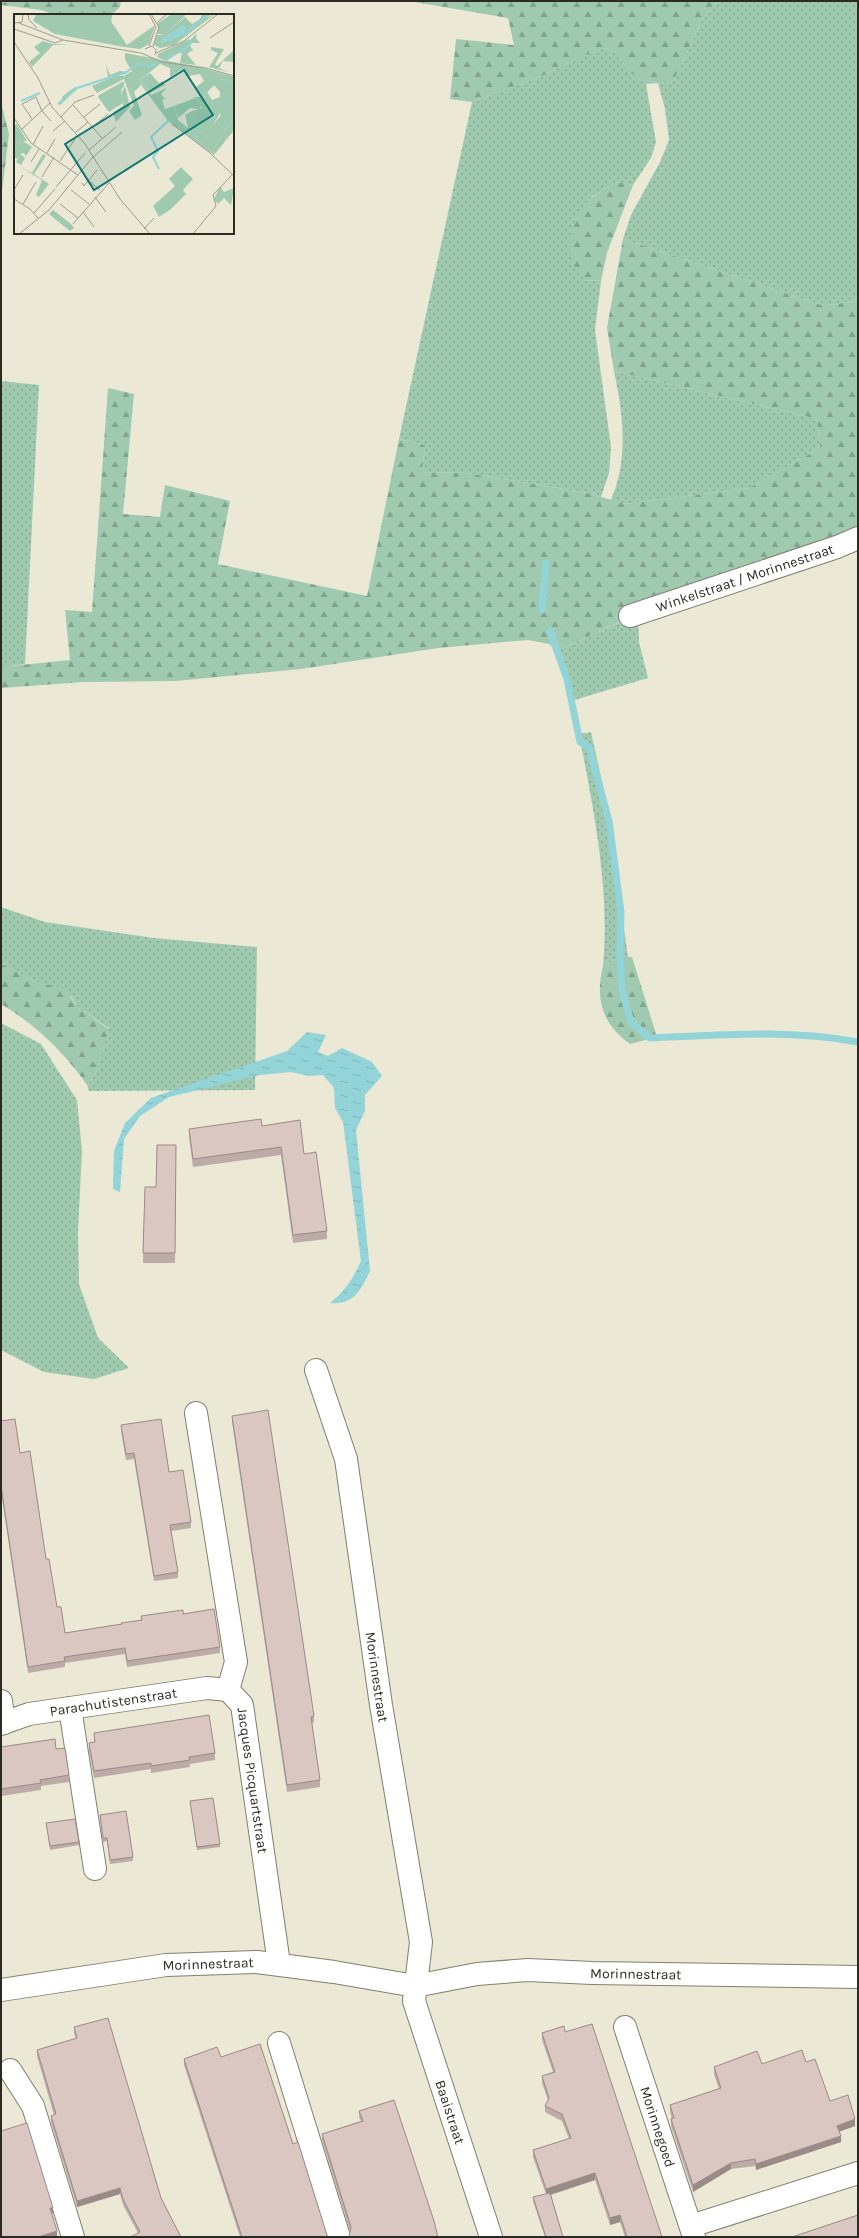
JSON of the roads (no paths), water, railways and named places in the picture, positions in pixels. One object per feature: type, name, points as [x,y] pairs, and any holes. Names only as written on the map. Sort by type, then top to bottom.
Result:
[{"type":"street","name":"Winkelstraat / Morinnestraat","points":[[630,616],[829,550],[858,538]]},
{"type":"street","name":"Morinnestraat","points":[[316,1370],[346,1459],[381,1705],[421,1942],[415,1986]]},
{"type":"street","name":"Jacques Picquartstraat","points":[[196,1413],[236,1662],[228,1690],[242,1705],[279,1964]]},
{"type":"street","name":"Parachutistenstraat","points":[[3,1723],[29,1714],[207,1688],[228,1690]]},
{"type":"street","points":[[1,1701],[3,1723]]},
{"type":"street","points":[[70,1708],[95,1869]]},
{"type":"street","name":"Morinnestraat","points":[[1,1990],[166,1965],[257,1962],[279,1964],[415,1986],[477,1974],[528,1970],[858,1977]]},
{"type":"street","name":"Baaistraat","points":[[415,1986],[414,2001],[491,2237]]},
{"type":"street","name":"Morinnegoed","points":[[625,2028],[692,2232],[858,2173]]},
{"type":"street","points":[[279,2043],[339,2237]]},
{"type":"street","points":[[10,2070],[33,2106],[72,2237]]},
{"type":"water","points":[[307,1032],[326,1035],[318,1052],[328,1056],[342,1048],[372,1062],[382,1076],[365,1095],[365,1111],[356,1130],[370,1271],[363,1285],[351,1299],[338,1303],[330,1303],[348,1284],[361,1261],[343,1122],[335,1108],[334,1088],[323,1075],[309,1076],[291,1072],[260,1075],[169,1097],[140,1116],[124,1139],[120,1192],[113,1189],[114,1151],[125,1123],[151,1098],[287,1051]]},
{"type":"waterway","points":[[542,610],[546,563]]},
{"type":"waterway","points":[[550,631],[567,679],[580,742],[589,747],[609,821],[621,912],[620,957],[622,991],[631,1022],[650,1038],[780,1034],[806,1035],[858,1042]]}]
